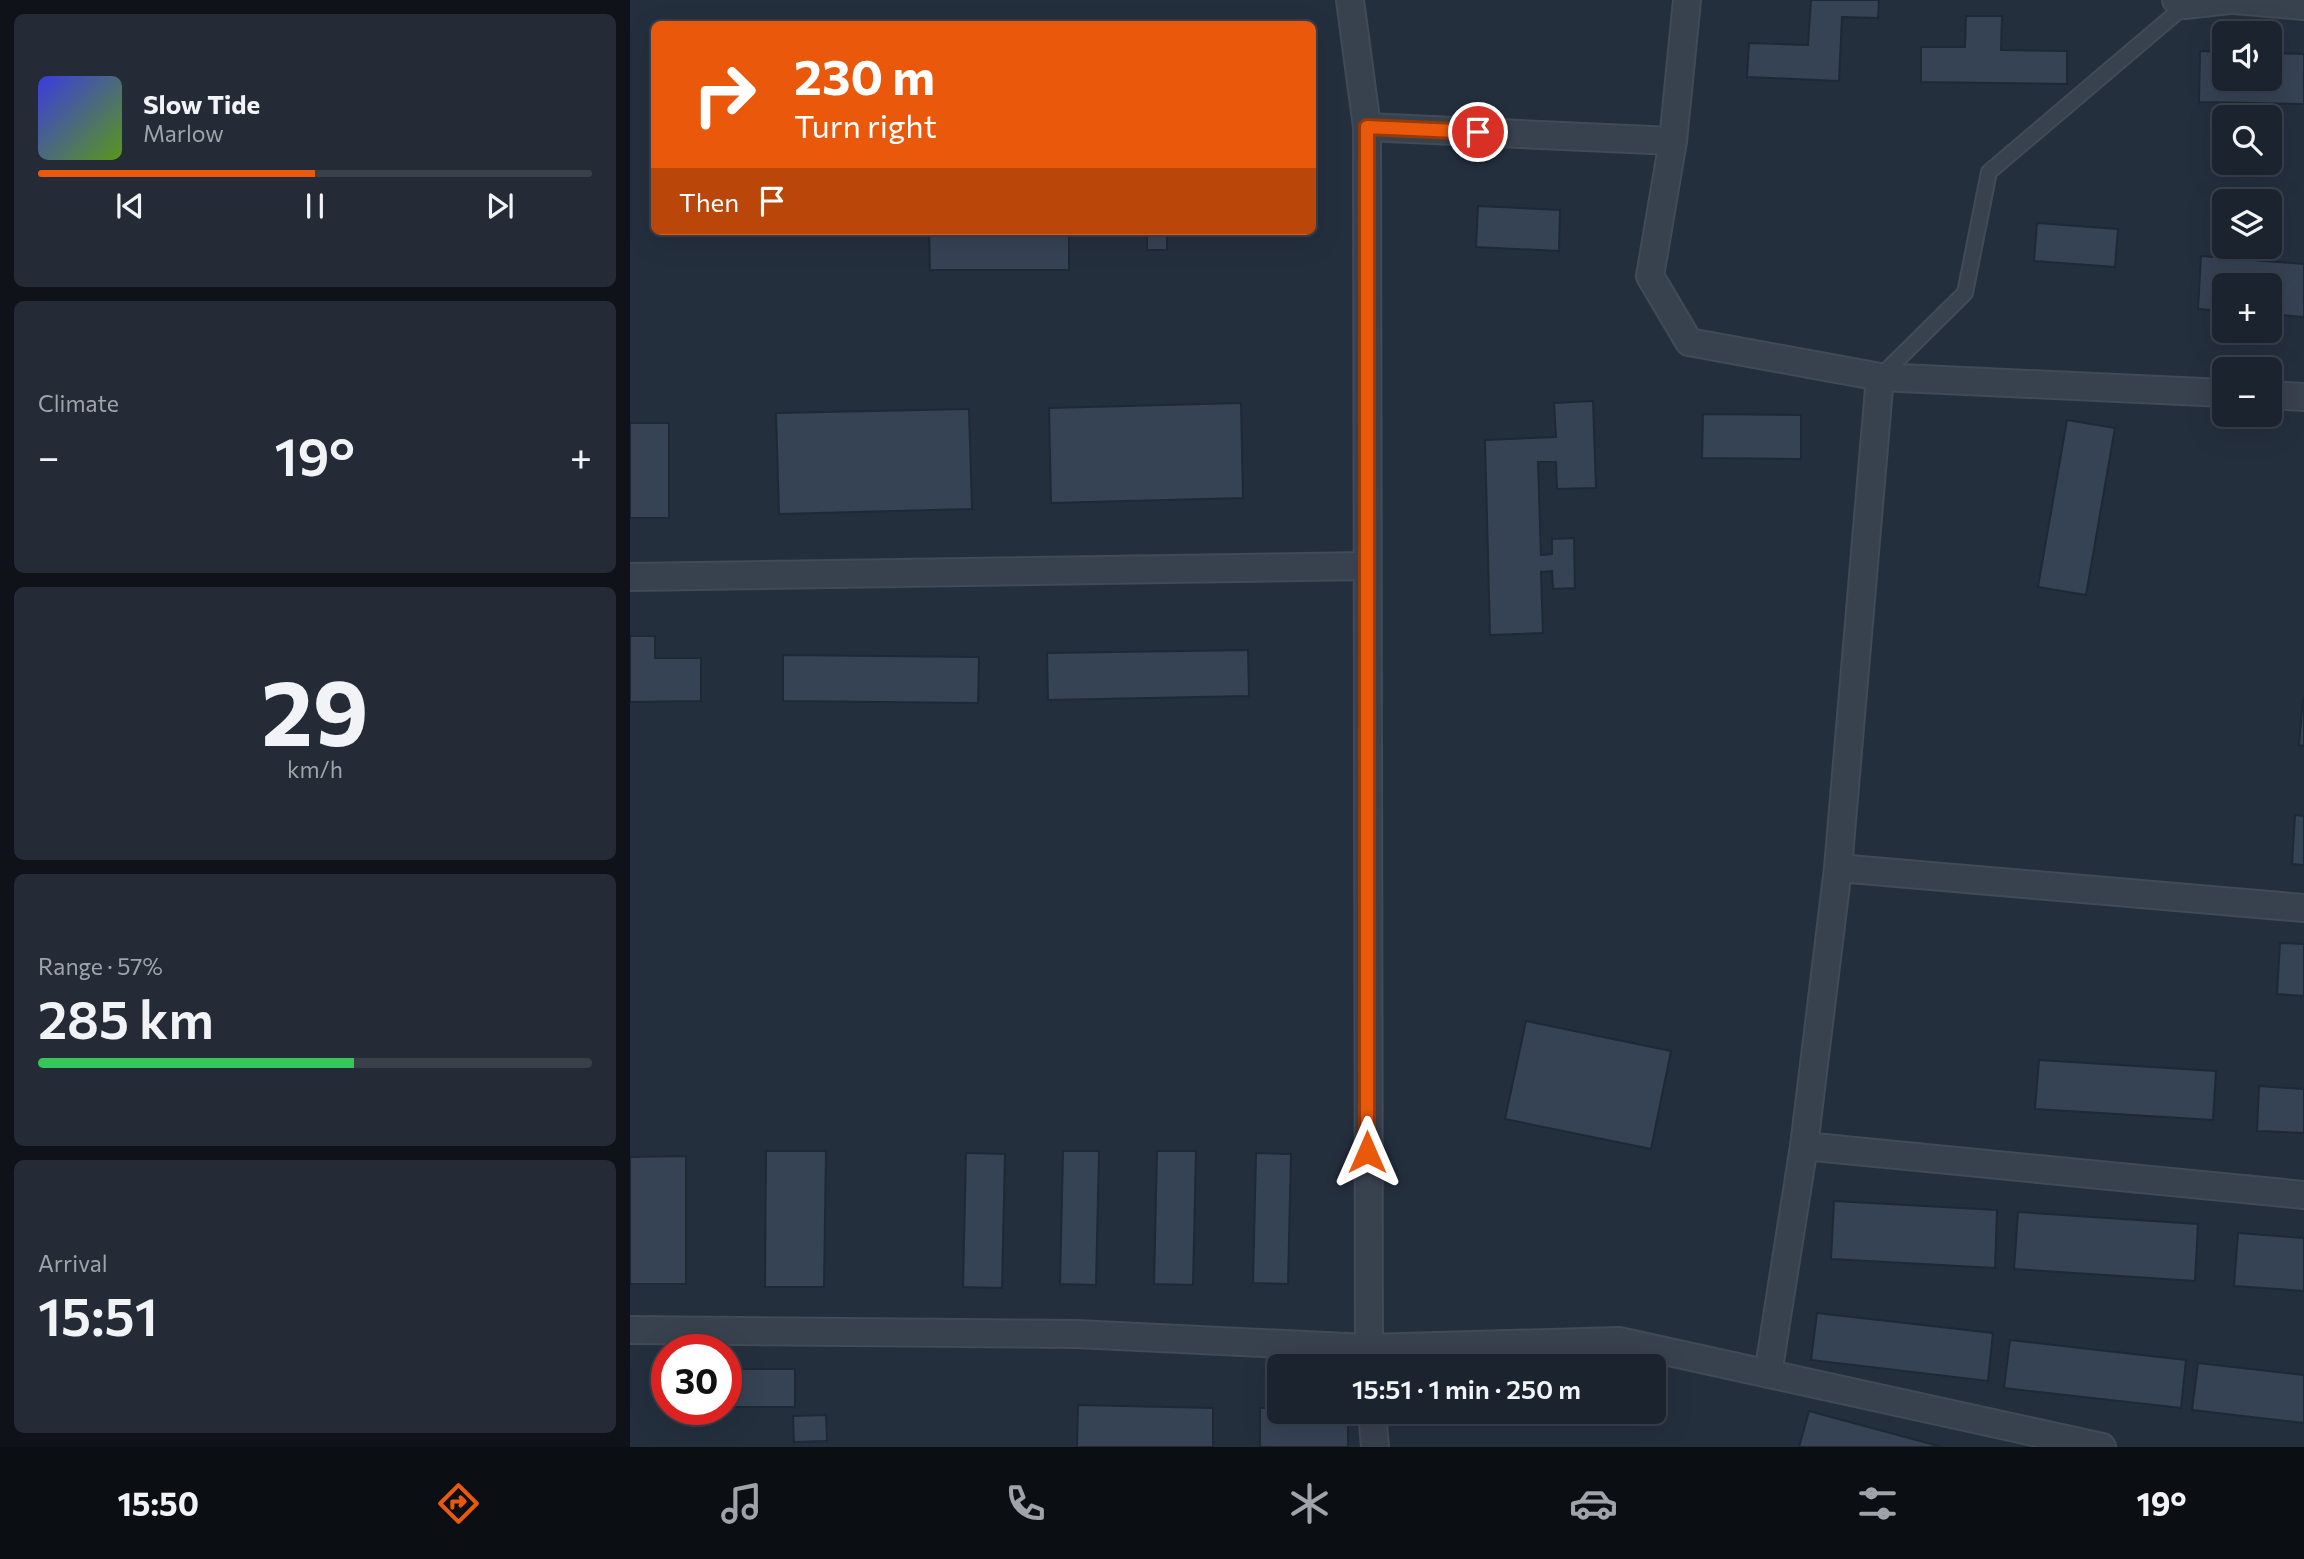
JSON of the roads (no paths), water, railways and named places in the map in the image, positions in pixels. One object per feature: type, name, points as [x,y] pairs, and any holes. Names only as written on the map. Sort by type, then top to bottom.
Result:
[{"type":"street","points":[[1350,0],[1367,127],[1368,1354]]},
{"type":"street","points":[[1687,0],[1673,141],[1650,276],[1689,342],[1880,377],[2212,392]]},
{"type":"street","points":[[2188,1],[2231,0],[2304,6]]},
{"type":"street","points":[[1367,127],[1673,141]]},
{"type":"street","points":[[1768,1374],[1804,1146],[1838,868],[1880,377]]},
{"type":"street","points":[[2282,396],[2304,397]]},
{"type":"street","points":[[630,576],[1367,566]]},
{"type":"street","points":[[1838,868],[2304,908]]},
{"type":"street","points":[[1804,1146],[2304,1195]]},
{"type":"street","points":[[630,1330],[1077,1334],[1330,1354]]},
{"type":"street","points":[[1415,1354],[1619,1341],[2102,1447]]},
{"type":"street","points":[[1373,1424],[1375,1447]]},
{"type":"lane","points":[[1880,377],[1965,293],[1989,172],[2188,1]]}]
